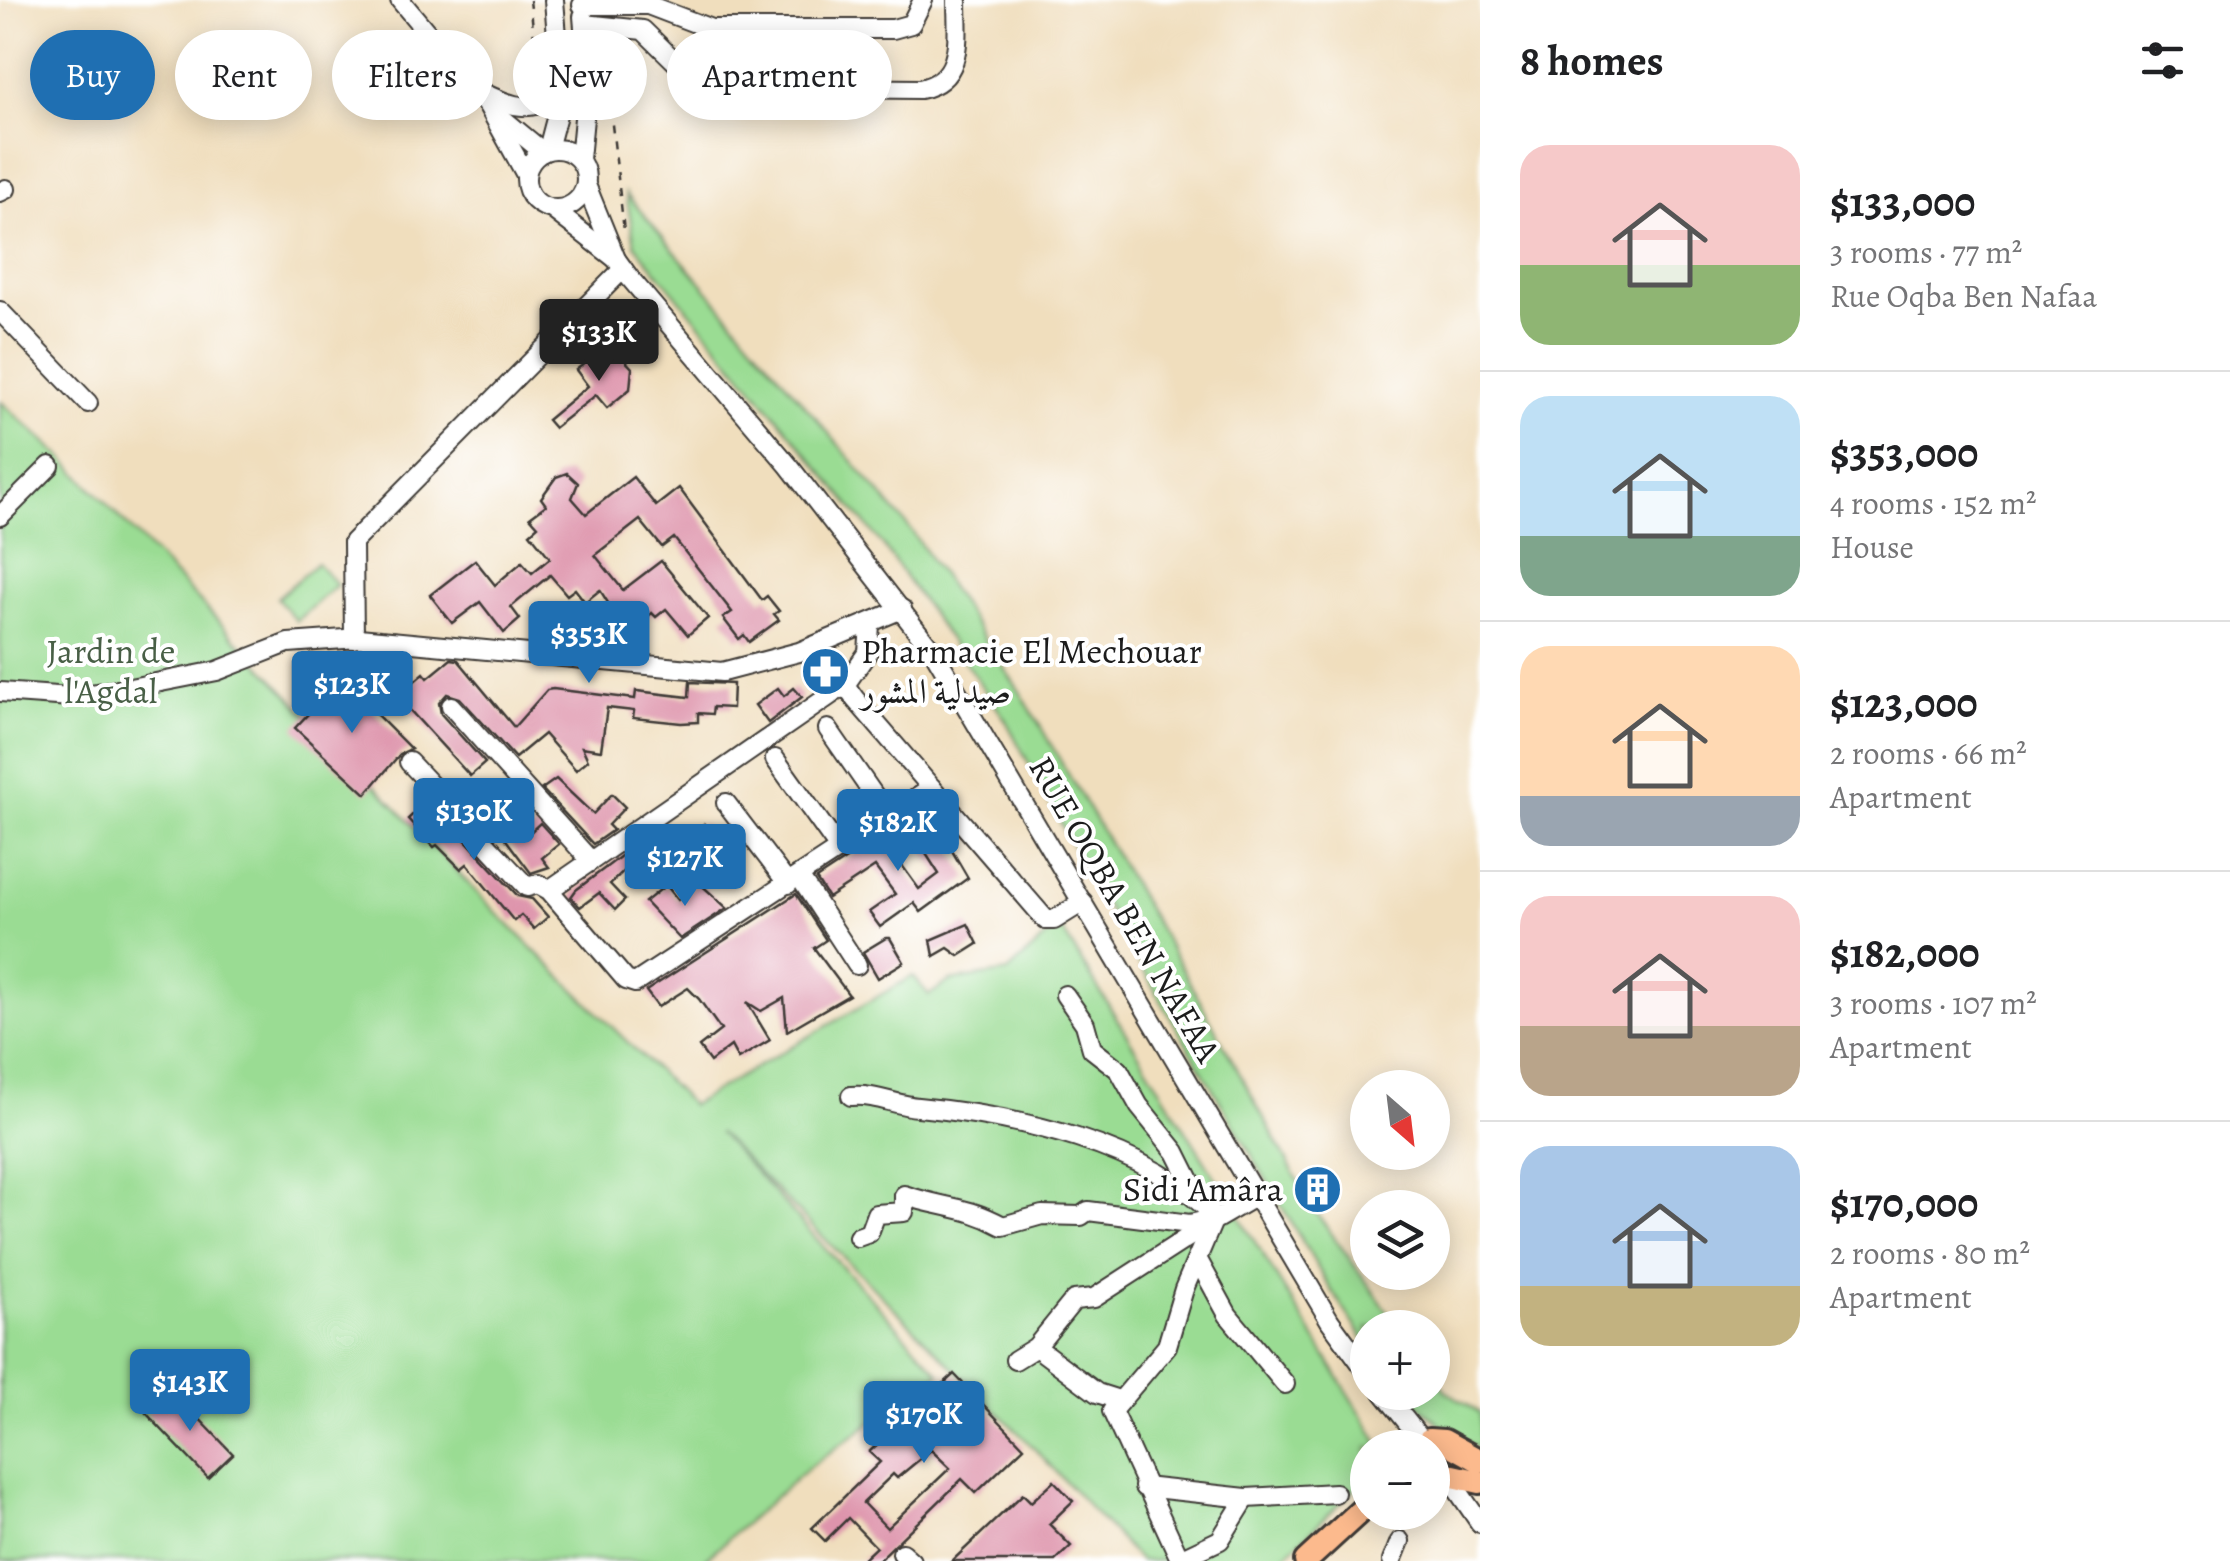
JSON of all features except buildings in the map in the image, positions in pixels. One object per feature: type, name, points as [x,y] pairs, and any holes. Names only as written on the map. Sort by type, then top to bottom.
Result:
[{"type":"main road","points":[[1450,1444],[1480,1461]]},
{"type":"main road","points":[[1450,1477],[1480,1482]]},
{"type":"main road","points":[[1306,1561],[1350,1521]]},
{"type":"street","points":[[400,0],[425,30]]},
{"type":"street","points":[[554,0],[557,30]]},
{"type":"street","points":[[587,13],[648,5],[711,29],[893,29],[918,17],[924,0]]},
{"type":"street","points":[[587,13],[643,30],[692,77],[712,86],[920,89],[940,82],[954,66],[957,0]]},
{"type":"street","points":[[493,115],[536,201],[552,209],[570,206],[586,185],[580,160],[588,77],[587,13]]},
{"type":"street","points":[[493,110],[546,150],[567,150],[580,160]]},
{"type":"street","points":[[526,175],[530,163],[546,150],[555,120]]},
{"type":"street","name":"RUE OQBA BEN NAFAA","points":[[586,185],[620,264]]},
{"type":"street","name":"RUE OQBA BEN NAFAA","points":[[552,209],[620,264],[902,609],[966,702],[1256,1196],[1350,1345]]},
{"type":"street","points":[[354,639],[353,542],[620,264]]},
{"type":"street","points":[[0,310],[88,403]]},
{"type":"street","points":[[0,516],[50,466]]},
{"type":"street","points":[[0,692],[71,697],[125,690],[217,671],[288,644],[354,639],[401,639],[567,660],[722,672],[760,664],[870,626],[902,609]]},
{"type":"street","points":[[549,890],[846,685],[868,652],[870,626]]},
{"type":"street","points":[[846,685],[1046,920],[1054,920],[1083,902]]},
{"type":"street","points":[[451,706],[590,860]]},
{"type":"street","points":[[828,729],[889,817]]},
{"type":"street","points":[[775,758],[840,850]]},
{"type":"street","points":[[409,762],[527,887],[538,884],[549,890],[626,980],[635,984],[932,788]]},
{"type":"street","points":[[726,803],[794,880],[857,965]]},
{"type":"street","points":[[1065,995],[1085,1024],[1092,1049],[1119,1070],[1138,1106],[1176,1152],[1200,1200],[1215,1220]]},
{"type":"street","points":[[851,1096],[877,1094],[913,1107],[966,1109],[1064,1132],[1131,1158],[1200,1200]]},
{"type":"street","points":[[858,1238],[869,1233],[876,1214],[904,1212],[904,1195],[925,1202],[940,1200],[956,1209],[971,1208],[1002,1226],[1042,1215],[1080,1216],[1088,1211],[1190,1224],[1215,1220]]},
{"type":"street","points":[[1015,1360],[1036,1347],[1074,1300],[1094,1298],[1256,1196]]},
{"type":"street","points":[[1215,1220],[1167,1346],[1112,1411],[1180,1559],[1220,1540],[1246,1498]]},
{"type":"street","points":[[1198,1260],[1228,1315],[1284,1384]]},
{"type":"street","points":[[1036,1347],[1097,1393],[1118,1400]]},
{"type":"street","points":[[1397,1410],[1413,1430]]},
{"type":"street","points":[[1144,1487],[1246,1498],[1336,1493]]},
{"type":"street","points":[[1450,1487],[1480,1523]]},
{"type":"street","points":[[1392,1561],[1400,1541]]},
{"type":"path","points":[[530,0],[533,30]]},
{"type":"path","points":[[587,13],[625,240]]},
{"type":"green space","points":[[626,194],[911,530],[1019,690],[1183,970],[1313,1208],[1350,1259],[1350,1290],[1372,1290],[1387,1310],[1350,1310],[1350,1318],[1098,893],[1005,719],[882,544],[635,245]]},
{"type":"green space","name":"Jardin de l'Agdal","points":[[0,401],[61,456],[489,905],[691,1105],[913,976],[929,995],[950,981],[1008,972],[1059,925],[1350,1396],[1350,1410],[1359,1410],[1371,1430],[1350,1430],[1350,1494],[1279,1561],[1140,1561],[1031,1445],[718,1132],[940,1373],[808,1468],[703,1561],[0,1561]]},
{"type":"green space","points":[[317,563],[337,585],[296,621],[277,598]]},
{"type":"green space","points":[[1450,1393],[1480,1413],[1480,1448],[1457,1439],[1424,1410],[1450,1410]]},
{"type":"place","name":"Pharmacie El Mechouar صيدلية المشور","points":[[826,671]]},
{"type":"place","name":"Sidi 'Amâra","points":[[1318,1189]]}]
